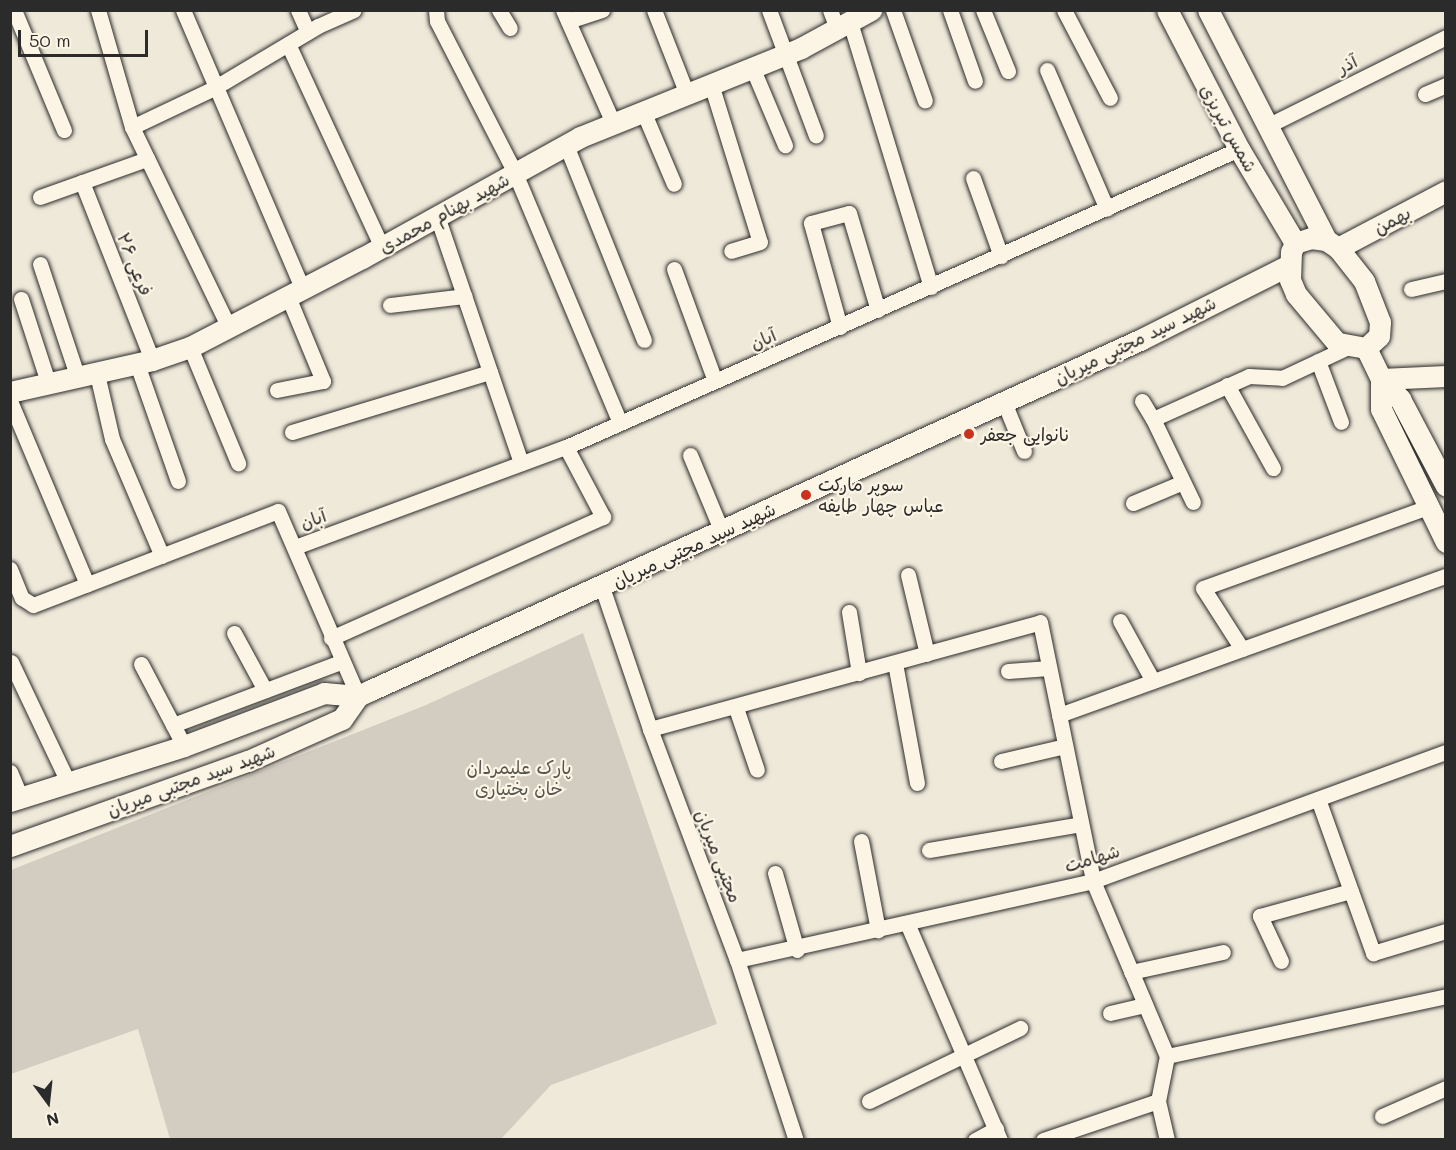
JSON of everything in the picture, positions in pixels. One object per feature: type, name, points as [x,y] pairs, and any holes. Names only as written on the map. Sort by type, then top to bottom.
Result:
[{"type":"street","points":[[14,10],[64,129]]},
{"type":"street","points":[[98,10],[132,127],[228,326]]},
{"type":"street","points":[[183,10],[294,291],[324,381],[277,390]]},
{"type":"street","points":[[298,10],[308,32]]},
{"type":"street","points":[[132,127],[214,88],[308,32],[354,10]]},
{"type":"street","points":[[436,10],[437,21],[515,173],[621,423]]},
{"type":"street","points":[[499,10],[510,28]]},
{"type":"street","points":[[602,10],[565,16],[613,123]]},
{"type":"street","points":[[654,10],[687,94]]},
{"type":"street","points":[[769,10],[816,136]]},
{"type":"street","name":"شهید بهنام محمدی","points":[[10,392],[145,362],[190,347],[382,247],[566,145],[613,123],[784,54],[839,20],[871,10]]},
{"type":"street","points":[[892,10],[925,101]]},
{"type":"street","points":[[950,10],[975,81]]},
{"type":"street","points":[[982,10],[1008,71]]},
{"type":"street","points":[[1064,10],[1110,98]]},
{"type":"street","name":"شمس تبریزی","points":[[1167,10],[1239,149],[1295,243]]},
{"type":"street","name":"شمس تبریزی","points":[[1208,10],[1267,126],[1332,244],[1365,281],[1380,322],[1379,336],[1357,348]]},
{"type":"street","points":[[839,20],[931,287]]},
{"type":"street","name":"آذر","points":[[1267,126],[1446,37]]},
{"type":"street","points":[[288,44],[382,247]]},
{"type":"street","points":[[752,67],[785,145]]},
{"type":"street","points":[[1047,70],[1107,209]]},
{"type":"street","points":[[711,84],[760,242],[731,251]]},
{"type":"street","points":[[1425,94],[1446,85]]},
{"type":"street","points":[[643,111],[674,184]]},
{"type":"street","points":[[566,145],[645,340]]},
{"type":"street","name":"آبان","points":[[295,547],[566,447],[1239,149]]},
{"type":"street","points":[[40,198],[147,159]]},
{"type":"street","points":[[973,178],[1001,256]]},
{"type":"street","name":"فرعی ۲۶","points":[[82,182],[145,362],[178,481]]},
{"type":"street","name":"بهمن","points":[[1332,244],[1446,191]]},
{"type":"street","points":[[840,327],[811,223],[849,213],[878,310]]},
{"type":"street","points":[[437,216],[521,463]]},
{"type":"street","points":[[1332,244],[1311,238],[1295,243],[1289,265],[1290,280],[1304,306],[1337,343],[1357,348],[1381,380],[1400,399],[1446,486]]},
{"type":"street","points":[[39,264],[162,556]]},
{"type":"street","name":"شهید سید مجتبی میریان","points":[[16,800],[184,746],[324,693],[358,696],[602,587],[1004,402],[1289,265]]},
{"type":"street","points":[[674,269],[715,381]]},
{"type":"street","points":[[1411,289],[1446,281]]},
{"type":"street","points":[[390,305],[464,296]]},
{"type":"street","points":[[21,299],[48,385]]},
{"type":"street","points":[[190,347],[238,463]]},
{"type":"street","points":[[1153,418],[1249,376],[1282,378],[1318,361],[1357,348]]},
{"type":"street","points":[[1318,361],[1341,422]]},
{"type":"street","points":[[292,432],[490,372]]},
{"type":"street","points":[[1381,380],[1446,376]]},
{"type":"street","points":[[1381,380],[1381,409],[1446,542]]},
{"type":"street","points":[[1227,385],[1274,468]]},
{"type":"street","points":[[10,401],[87,584]]},
{"type":"street","points":[[1142,401],[1153,418],[1193,502]]},
{"type":"street","points":[[1004,402],[1024,451]]},
{"type":"street","points":[[331,638],[603,517],[566,447]]},
{"type":"street","points":[[690,455],[722,532]]},
{"type":"street","points":[[1133,503],[1183,482]]},
{"type":"street","points":[[1242,649],[1203,588],[1428,507]]},
{"type":"street","points":[[10,569],[28,605],[278,511],[295,547],[340,662],[358,696]]},
{"type":"street","points":[[909,575],[927,654]]},
{"type":"street","points":[[1059,715],[1446,576]]},
{"type":"street","name":"مجتبی میریان","points":[[602,587],[650,729],[737,960],[796,1140]]},
{"type":"street","points":[[849,612],[859,673]]},
{"type":"street","points":[[1120,621],[1153,681]]},
{"type":"street","points":[[650,729],[736,708],[1040,622],[1093,881],[1167,1056],[1158,1101],[1167,1140]]},
{"type":"street","points":[[234,633],[265,690]]},
{"type":"street","points":[[11,662],[69,784]]},
{"type":"street","points":[[173,725],[340,662]]},
{"type":"street","points":[[895,663],[917,783]]},
{"type":"street","points":[[141,664],[184,746]]},
{"type":"street","points":[[1008,671],[1049,668]]},
{"type":"street","name":"شهید سید مجتبی میریان","points":[[10,846],[248,761],[342,719],[358,696]]},
{"type":"street","points":[[736,708],[757,770]]},
{"type":"street","points":[[1001,761],[1065,746]]},
{"type":"street","name":"شهامت","points":[[737,960],[798,950],[1093,881],[1446,752]]},
{"type":"street","points":[[10,772],[16,800]]},
{"type":"street","points":[[1318,799],[1373,953],[1446,931]]},
{"type":"street","points":[[929,850],[1081,824]]},
{"type":"street","points":[[861,841],[878,930]]},
{"type":"street","points":[[775,873],[798,950]]},
{"type":"street","points":[[1281,962],[1260,916],[1351,891]]},
{"type":"street","points":[[908,923],[998,1135],[975,1140]]},
{"type":"street","points":[[1131,972],[1223,952]]},
{"type":"street","points":[[1167,1056],[1446,996]]},
{"type":"street","points":[[1110,1013],[1145,1005]]},
{"type":"street","points":[[869,1101],[1020,1028]]},
{"type":"street","points":[[1382,1116],[1446,1088]]},
{"type":"street","points":[[1043,1140],[1158,1101]]},
{"type":"green space","name":"پارک علیمردان خان بختیاری","points":[[583,633],[717,1024],[551,1085],[501,1139],[170,1139],[138,1029],[11,1074],[11,870],[426,705]]},
{"type":"place","name":"نانوایی جعفر","points":[[969,434]]},
{"type":"place","name":"سوپر مارکت عباس چهار طایفه","points":[[806,495]]}]
